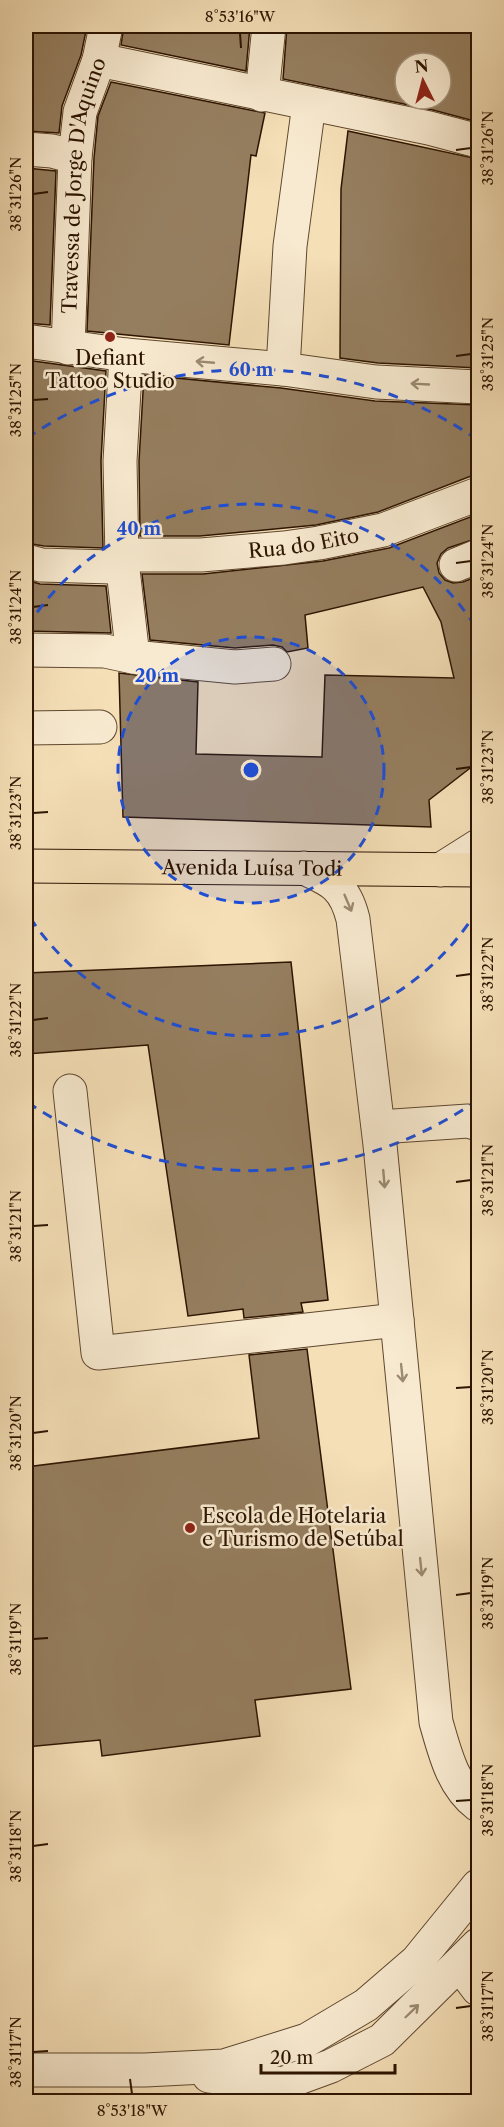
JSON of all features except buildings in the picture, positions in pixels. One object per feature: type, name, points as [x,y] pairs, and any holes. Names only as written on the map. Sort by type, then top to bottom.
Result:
[{"type":"main road","name":"Avenida Luísa Todi","points":[[26,866],[478,870]]},
{"type":"street","name":"Travessa de Jorge D'Aquino","points":[[68,348],[75,157],[80,112],[99,60],[106,26]]},
{"type":"street","points":[[262,95],[269,26]]},
{"type":"street","points":[[99,60],[429,128],[478,141]]},
{"type":"street","points":[[283,369],[290,246],[309,104]]},
{"type":"street","points":[[26,149],[52,151],[75,157]]},
{"type":"street","points":[[26,341],[126,355],[283,369],[376,382],[478,387]]},
{"type":"street","points":[[126,355],[120,460],[122,561],[134,657]]},
{"type":"street","name":"Rua do Eito","points":[[26,561],[41,565],[112,567],[133,555],[201,555],[320,543],[384,530],[478,494]]},
{"type":"street","points":[[26,650],[105,651],[134,657],[235,667],[274,664]]},
{"type":"street","points":[[26,728],[100,727]]},
{"type":"street","points":[[440,870],[478,846]]},
{"type":"street","points":[[304,868],[330,880],[342,891],[349,904],[359,959],[380,1136],[436,1722],[449,1766],[467,1796],[478,1804]]},
{"type":"street","points":[[70,1091],[98,1353],[397,1320]]},
{"type":"street","points":[[380,1136],[468,1121],[478,1124]]},
{"type":"street","points":[[380,1136],[468,1138],[478,1142]]},
{"type":"street","points":[[26,2070],[145,2070],[224,2066],[307,2040],[366,2006],[417,1961],[478,1886]]},
{"type":"street","points":[[145,2070],[282,2084],[331,2066],[382,2040],[472,1966]]},
{"type":"place","name":"Defiant Tattoo Studio","points":[[110,337]]},
{"type":"place","name":"Escola de Hotelaria e Turismo de Setúbal","points":[[190,1528]]}]
